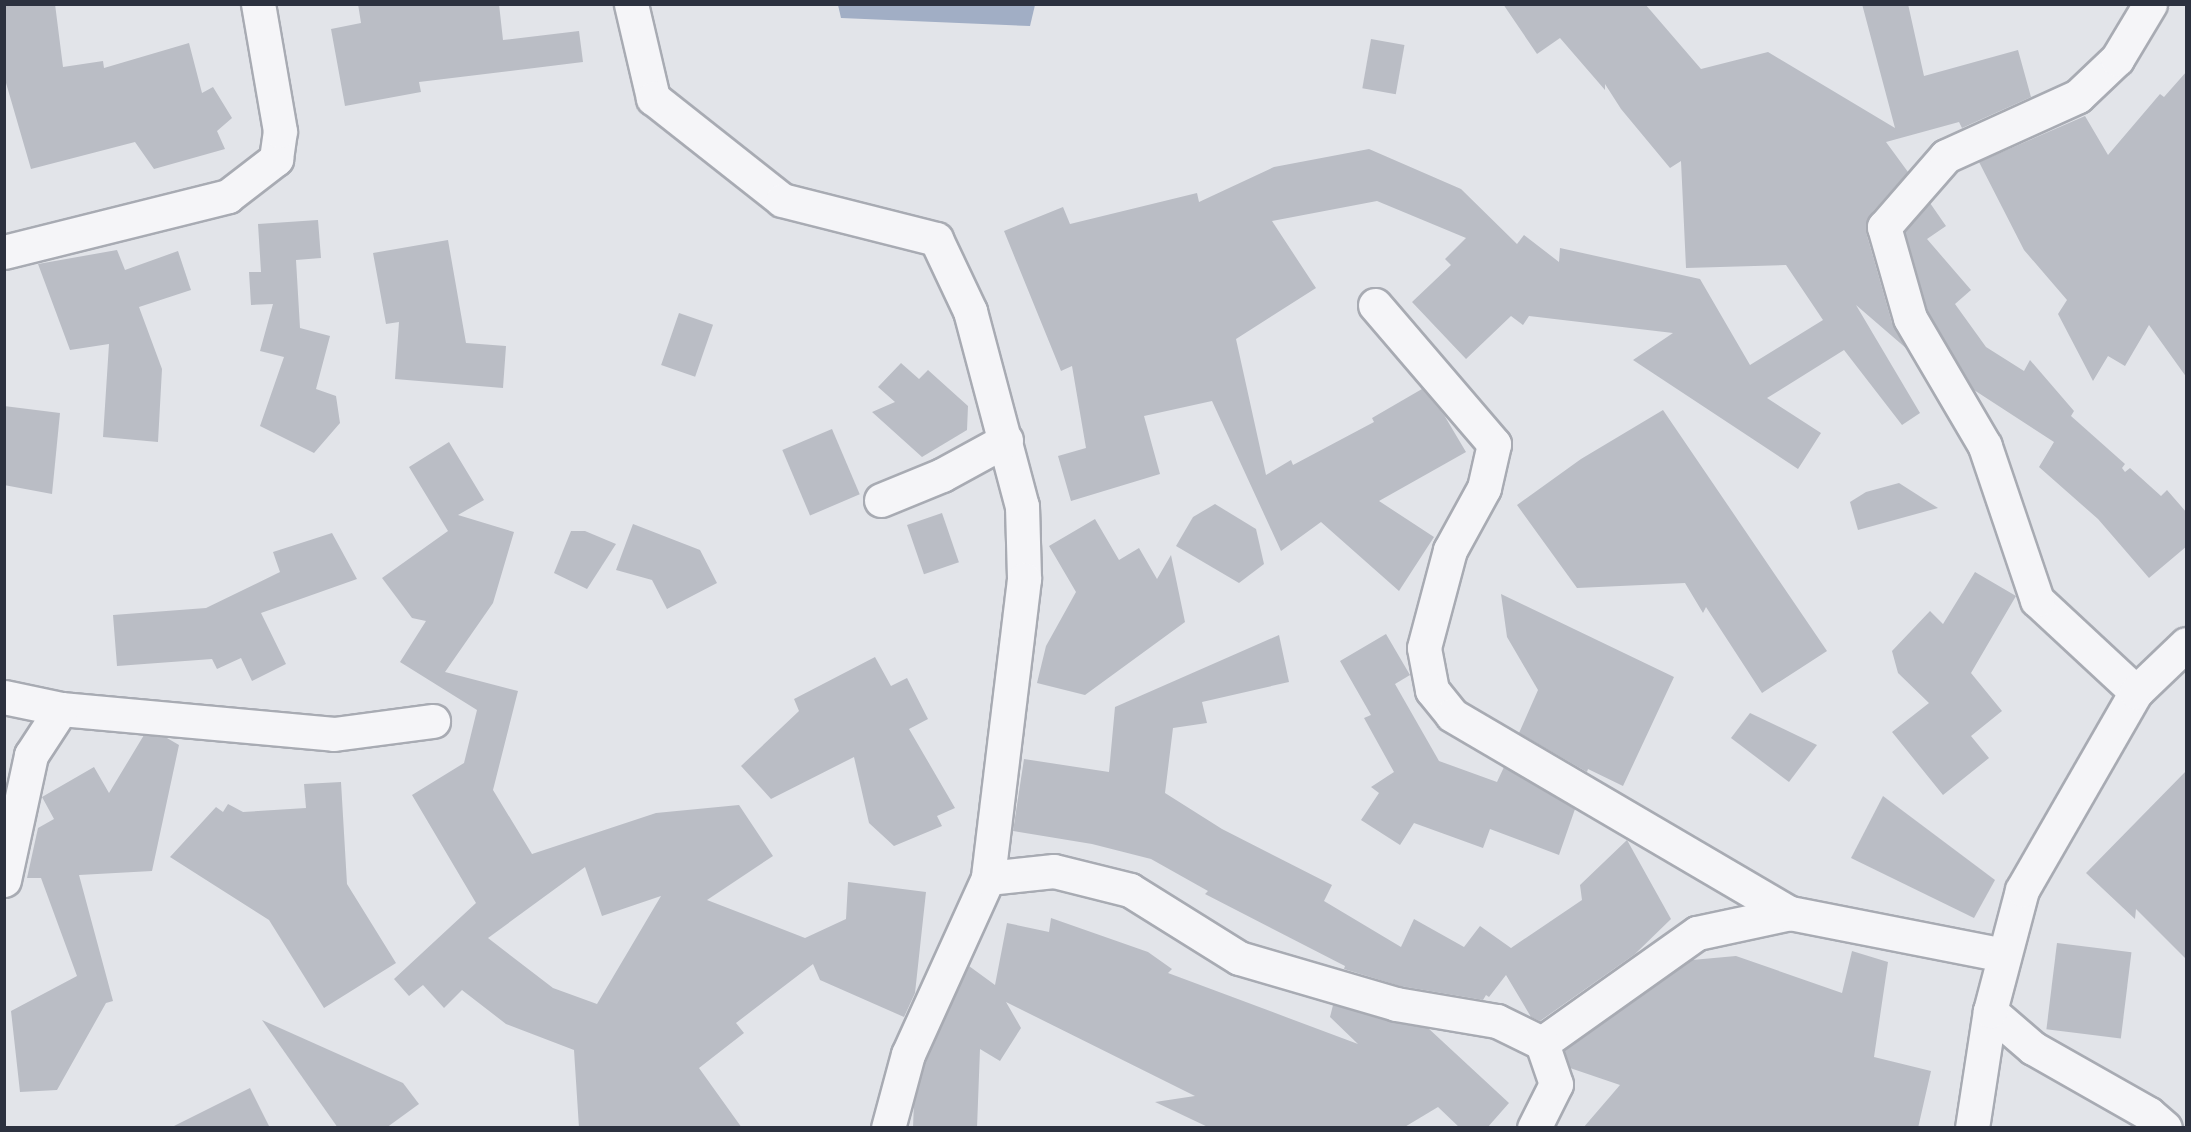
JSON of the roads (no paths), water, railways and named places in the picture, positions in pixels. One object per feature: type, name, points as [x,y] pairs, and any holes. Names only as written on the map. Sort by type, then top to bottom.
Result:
[{"type":"street","points":[[4,252],[228,196],[276,159],[280,131],[258,4]]},
{"type":"street","points":[[631,4],[653,98],[782,200],[936,240],[970,311],[1022,506],[1024,579],[988,878],[908,1054],[888,1128]]},
{"type":"street","points":[[2136,692],[2037,600],[1985,446],[1910,318],[1884,226],[1946,156],[2078,96],[2117,59],[2150,4]]},
{"type":"street","points":[[1375,305],[1494,444],[1484,488],[1450,550],[1424,648],[1432,690],[1452,716],[1790,914],[2004,955]]},
{"type":"street","points":[[881,500],[942,475],[1006,440]]},
{"type":"street","points":[[1972,1128],[1990,1011],[2022,890],[2136,692],[2187,644]]},
{"type":"street","points":[[4,697],[61,709],[334,734],[433,721]]},
{"type":"street","points":[[4,880],[31,755],[61,709]]},
{"type":"street","points":[[988,878],[1054,871],[1130,890],[1239,958],[1396,1004],[1497,1021],[1542,1043],[1556,1084],[1534,1128]]},
{"type":"street","points":[[1542,1043],[1697,933],[1790,914]]},
{"type":"street","points":[[1990,1011],[2033,1048],[2149,1114],[2164,1128]]},
{"type":"water","points":[[838,4],[1035,5],[1030,26],[841,18]]}]
